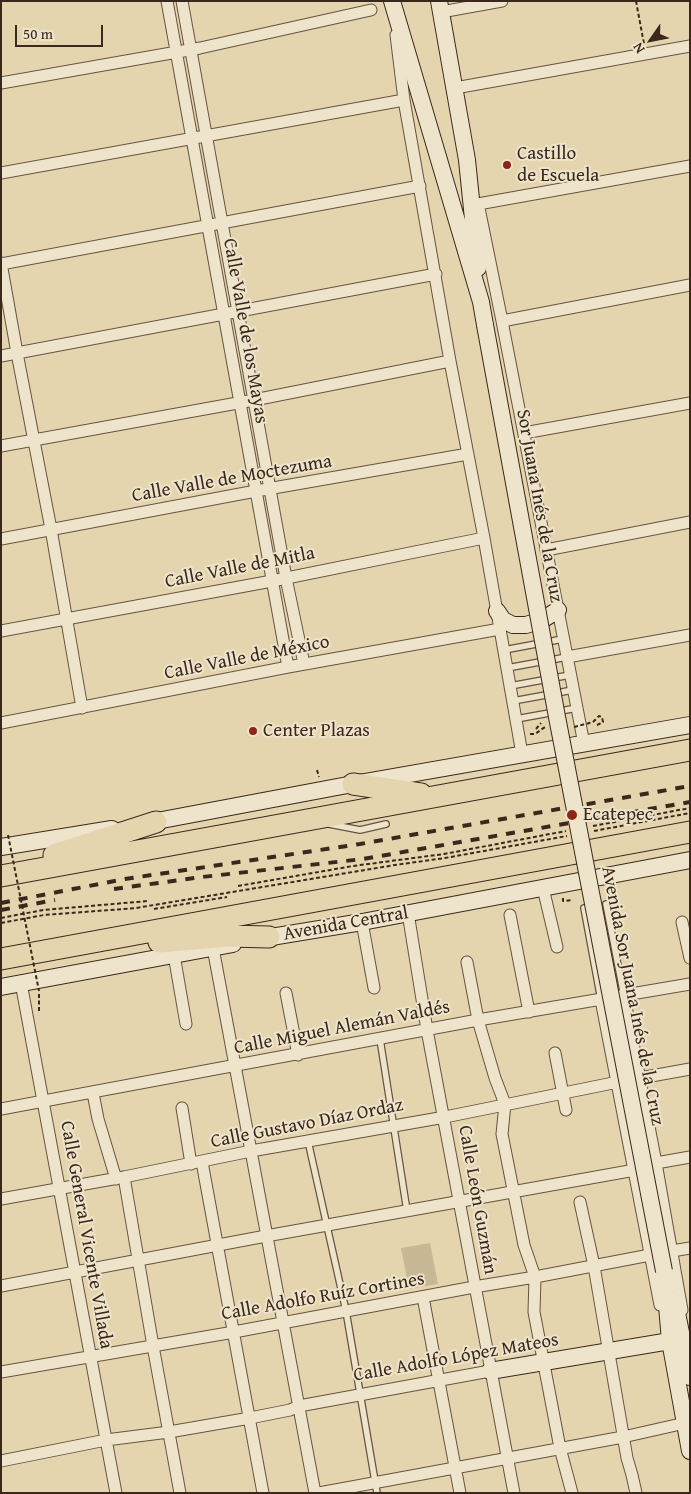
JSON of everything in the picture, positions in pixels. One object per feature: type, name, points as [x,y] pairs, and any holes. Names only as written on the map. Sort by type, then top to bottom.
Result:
[{"type":"highway","points":[[1,876],[690,750]]},
{"type":"highway","points":[[353,784],[438,796]]},
{"type":"highway","points":[[1,872],[156,822]]},
{"type":"highway","name":"Avenida Central","points":[[1,959],[690,832]]},
{"type":"highway","points":[[106,940],[160,942],[228,936],[269,937]]},
{"type":"street","name":"Calle Valle de los Mayas","points":[[167,1],[288,667]]},
{"type":"street","name":"Calle Valle de los Mayas","points":[[182,1],[286,578],[304,664]]},
{"type":"street","points":[[440,7],[502,1]]},
{"type":"street","points":[[392,3],[404,100],[522,754]]},
{"type":"street","name":"Sor Juana Inés de la Cruz","points":[[392,3],[481,302]]},
{"type":"street","name":"Sor Juana Inés de la Cruz","points":[[440,7],[467,160],[481,302],[557,718]]},
{"type":"street","points":[[1,83],[176,52],[371,10]]},
{"type":"street","points":[[454,88],[690,46]]},
{"type":"street","points":[[1,173],[404,100]]},
{"type":"street","points":[[467,160],[502,320],[584,744]]},
{"type":"street","points":[[478,204],[690,166]]},
{"type":"street","points":[[82,708],[51,529],[1,264],[420,186]]},
{"type":"street","points":[[1,356],[436,274]]},
{"type":"street","points":[[502,320],[690,285]]},
{"type":"street","points":[[1,446],[240,403],[450,361]]},
{"type":"street","points":[[524,433],[690,403]]},
{"type":"street","name":"Calle Valle de Moctezuma","points":[[1,538],[468,454]]},
{"type":"street","points":[[546,550],[690,522]]},
{"type":"street","name":"Calle Valle de Mitla","points":[[1,631],[272,581],[484,538]]},
{"type":"street","points":[[497,611],[503,620],[512,625],[526,625],[542,620],[558,610]]},
{"type":"street","name":"Calle Valle de México","points":[[1,723],[500,628]]},
{"type":"street","points":[[567,657],[690,635]]},
{"type":"street","name":"Avenida Sor Juana Inés de la Cruz","points":[[557,718],[665,1277],[674,1297],[685,1423],[690,1451]]},
{"type":"street","points":[[5,841],[156,822],[353,784],[690,725]]},
{"type":"street","name":"Avenida Central","points":[[1,987],[269,937],[362,922],[690,860]]},
{"type":"street","points":[[543,888],[557,947]]},
{"type":"street","name":"Calle León Guzmán","points":[[408,913],[427,1030],[445,1117],[458,1202],[514,1493]]},
{"type":"street","points":[[510,915],[529,1012]]},
{"type":"street","points":[[362,922],[374,988]]},
{"type":"street","points":[[682,922],[690,958]]},
{"type":"street","points":[[213,948],[315,1493]]},
{"type":"street","points":[[174,955],[186,1024]]},
{"type":"street","points":[[467,962],[478,1020],[495,1078],[505,1104],[502,1134],[524,1244],[535,1278],[534,1312],[560,1448],[572,1493]]},
{"type":"street","name":"Calle General Vicente Villada","points":[[21,983],[116,1493]]},
{"type":"street","name":"Calle Miguel Alemán Valdés","points":[[1,1109],[380,1040],[478,1020],[690,984]]},
{"type":"street","points":[[286,993],[298,1055]]},
{"type":"street","name":"Avenida Sor Juana Inés de la Cruz","points":[[624,996],[682,1309],[678,1334]]},
{"type":"street","name":"Avenida Sor Juana Inés de la Cruz","points":[[601,1000],[661,1309],[678,1334],[690,1377]]},
{"type":"street","points":[[555,1053],[566,1110]]},
{"type":"street","points":[[640,1078],[690,1069]]},
{"type":"street","name":"Calle Gustavo Díaz Ordaz","points":[[1,1198],[120,1178],[252,1151],[445,1117],[618,1082]]},
{"type":"street","points":[[93,1093],[98,1119],[120,1178],[138,1262],[180,1493]]},
{"type":"street","points":[[182,1108],[217,1246],[263,1493]]},
{"type":"street","points":[[656,1163],[690,1158]]},
{"type":"street","points":[[1,1286],[634,1170]]},
{"type":"street","points":[[580,1202],[594,1266],[623,1437],[636,1493]]},
{"type":"street","points":[[672,1251],[690,1248]]},
{"type":"street","name":"Calle Adolfo Ruíz Cortines","points":[[1,1372],[234,1332],[474,1287],[535,1278],[650,1255]]},
{"type":"street","points":[[422,1297],[460,1493]]},
{"type":"street","name":"Calle Adolfo López Mateos","points":[[1,1460],[106,1440],[169,1432],[250,1418],[290,1410],[298,1406],[608,1351],[678,1334]]},
{"type":"street","points":[[319,1493],[376,1488],[456,1468],[623,1437],[685,1423]]},
{"type":"lane","points":[[504,650],[563,639]]},
{"type":"lane","points":[[507,668],[567,657]]},
{"type":"lane","points":[[510,686],[570,675]]},
{"type":"lane","points":[[513,701],[573,690]]},
{"type":"lane","points":[[516,719],[577,708]]},
{"type":"lane","points":[[305,820],[360,830],[386,824]]},
{"type":"lane","name":"Avenida Sor Juana Inés de la Cruz","points":[[606,904],[624,996]]},
{"type":"lane","name":"Avenida Sor Juana Inés de la Cruz","points":[[584,908],[601,1000]]},
{"type":"lane","points":[[380,1040],[407,1211]]},
{"type":"lane","points":[[308,1141],[346,1311],[376,1488]]},
{"type":"path","points":[[636,1],[646,54]]},
{"type":"path","points":[[572,727],[593,722],[598,716],[602,717],[603,722],[597,726],[592,726],[587,719]]},
{"type":"path","points":[[536,729],[541,724],[539,719]]},
{"type":"path","points":[[529,729],[530,734],[535,734],[543,727]]},
{"type":"path","points":[[586,827],[690,808]]},
{"type":"path","points":[[592,831],[690,813]]},
{"type":"path","points":[[238,886],[353,866],[444,854],[567,831]]},
{"type":"path","points":[[1,923],[44,915],[136,908],[445,858],[572,835]]},
{"type":"path","points":[[5,841],[39,991],[40,1009]]},
{"type":"path","points":[[154,909],[227,897]]},
{"type":"path","points":[[1,918],[43,910],[148,901]]},
{"type":"shaded area","points":[[430,1243],[438,1284],[409,1289],[401,1248]]},
{"type":"railway","points":[[1,903],[125,879],[360,844],[690,786]]},
{"type":"railway","points":[[114,889],[363,859],[690,802]]},
{"type":"railway","points":[[1,910],[55,900]]},
{"type":"place","name":"Castillo de Escuela","points":[[507,165]]},
{"type":"place","name":"Center Plazas","points":[[253,731]]},
{"type":"place","name":"Ecatepec","points":[[572,815]]}]
